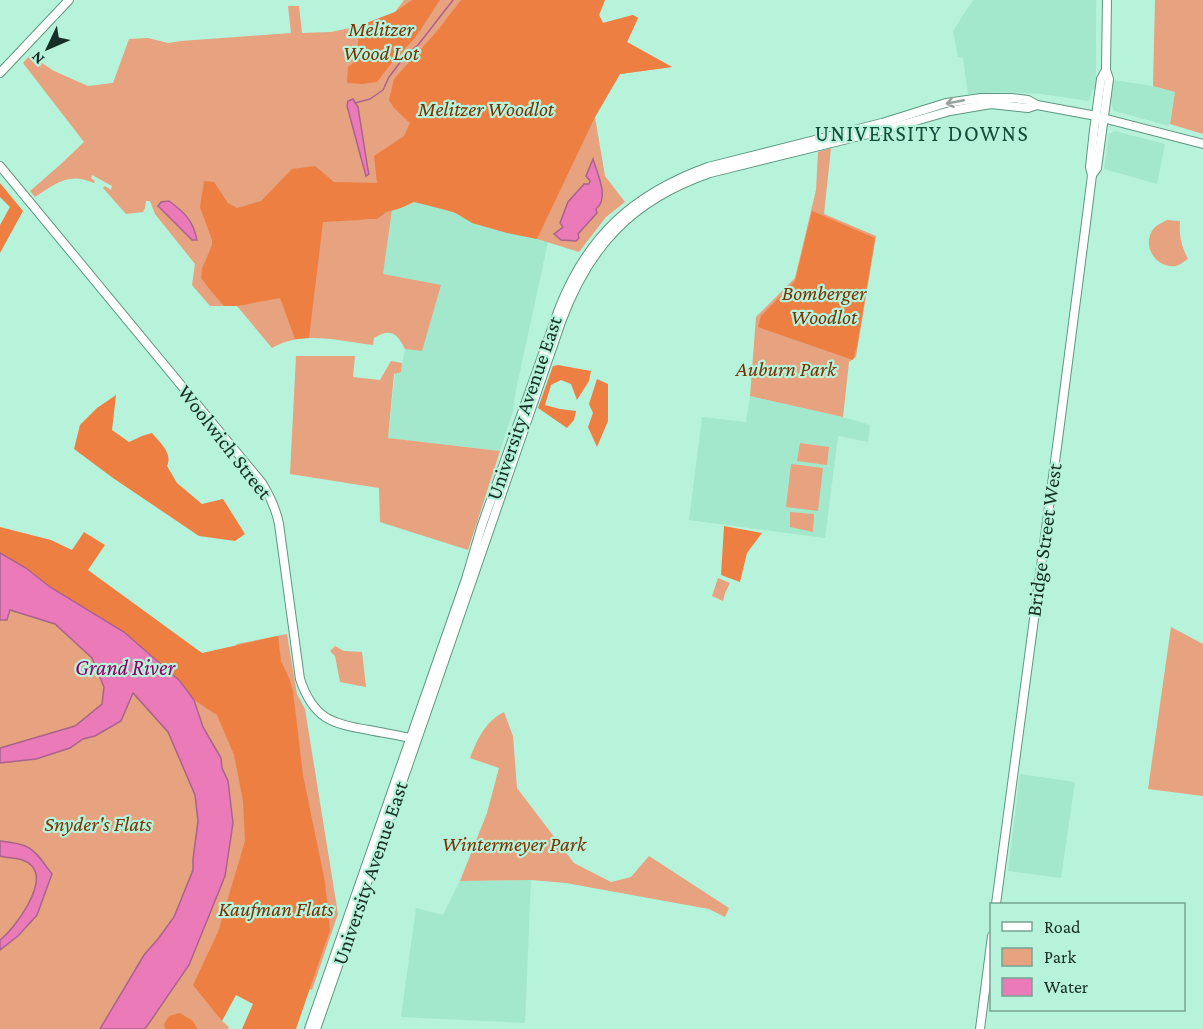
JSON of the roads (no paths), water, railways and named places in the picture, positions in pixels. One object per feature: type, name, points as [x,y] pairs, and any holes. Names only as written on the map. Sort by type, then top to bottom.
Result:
[{"type":"main road","points":[[0,73],[69,0]]},
{"type":"main road","name":"Bridge Street West","points":[[996,903],[1092,175],[1090,167],[1100,117],[1101,79],[1106,70],[1107,0]]},
{"type":"main road","name":"University Avenue East","points":[[309,1029],[466,579],[482,525],[559,309],[572,279],[593,245],[608,229],[637,203],[656,190],[688,174],[960,100],[1011,98],[1028,100],[1036,105],[1100,117],[1203,144]]},
{"type":"main road","name":"University Avenue East","points":[[316,1029],[456,632],[561,322],[574,290],[598,250],[622,224],[652,201],[682,183],[703,176],[957,110],[991,104],[1028,108],[1036,105]]},
{"type":"main road","name":"Woolwich Street","points":[[0,166],[268,492],[279,524],[300,679],[304,692],[314,707],[330,721],[344,727],[411,738]]},
{"type":"main road","points":[[980,1029],[990,952]]},
{"type":"water","points":[[353,99],[358,107],[369,174],[366,176],[347,106],[348,101]]},
{"type":"water","points":[[593,159],[602,192],[602,199],[596,209],[597,213],[578,234],[579,238],[576,241],[561,240],[554,234],[563,227],[560,223],[568,202],[584,184],[589,184],[590,181],[586,176]]},
{"type":"water","points":[[169,201],[187,217],[197,240],[192,240],[158,206],[161,202]]},
{"type":"water","name":"Grand River","points":[[0,553],[26,568],[50,587],[124,632],[180,681],[194,700],[203,727],[221,758],[222,768],[228,781],[233,823],[225,876],[189,965],[145,1029],[100,1029],[144,955],[174,917],[193,870],[198,821],[195,795],[168,732],[133,693],[121,721],[95,736],[83,739],[70,748],[36,759],[0,763],[0,748],[75,726],[102,704],[104,687],[92,658],[55,624],[10,610],[7,620],[0,620]]},
{"type":"water","points":[[0,841],[19,844],[31,849],[52,874],[37,915],[18,936],[0,950],[0,940],[14,926],[28,905],[36,883],[36,874],[29,863],[0,856]]},
{"type":"waterway","points":[[355,103],[370,99],[383,90],[389,77],[405,56],[418,45],[453,0]]},
{"type":"district","name":"UNIVERSITY DOWNS","points":[[922,133]]},
{"type":"park label","name":"Melitzer Wood Lot","points":[[381,41]]},
{"type":"park label","name":"Melitzer Woodlot","points":[[486,109]]},
{"type":"park label","name":"Bomberger Woodlot","points":[[824,305]]},
{"type":"park label","name":"Auburn Park","points":[[786,369]]},
{"type":"park label","name":"Snyder's Flats","points":[[98,824]]},
{"type":"park label","name":"Wintermeyer Park","points":[[514,844]]},
{"type":"park label","name":"Kaufman Flats","points":[[276,909]]}]
